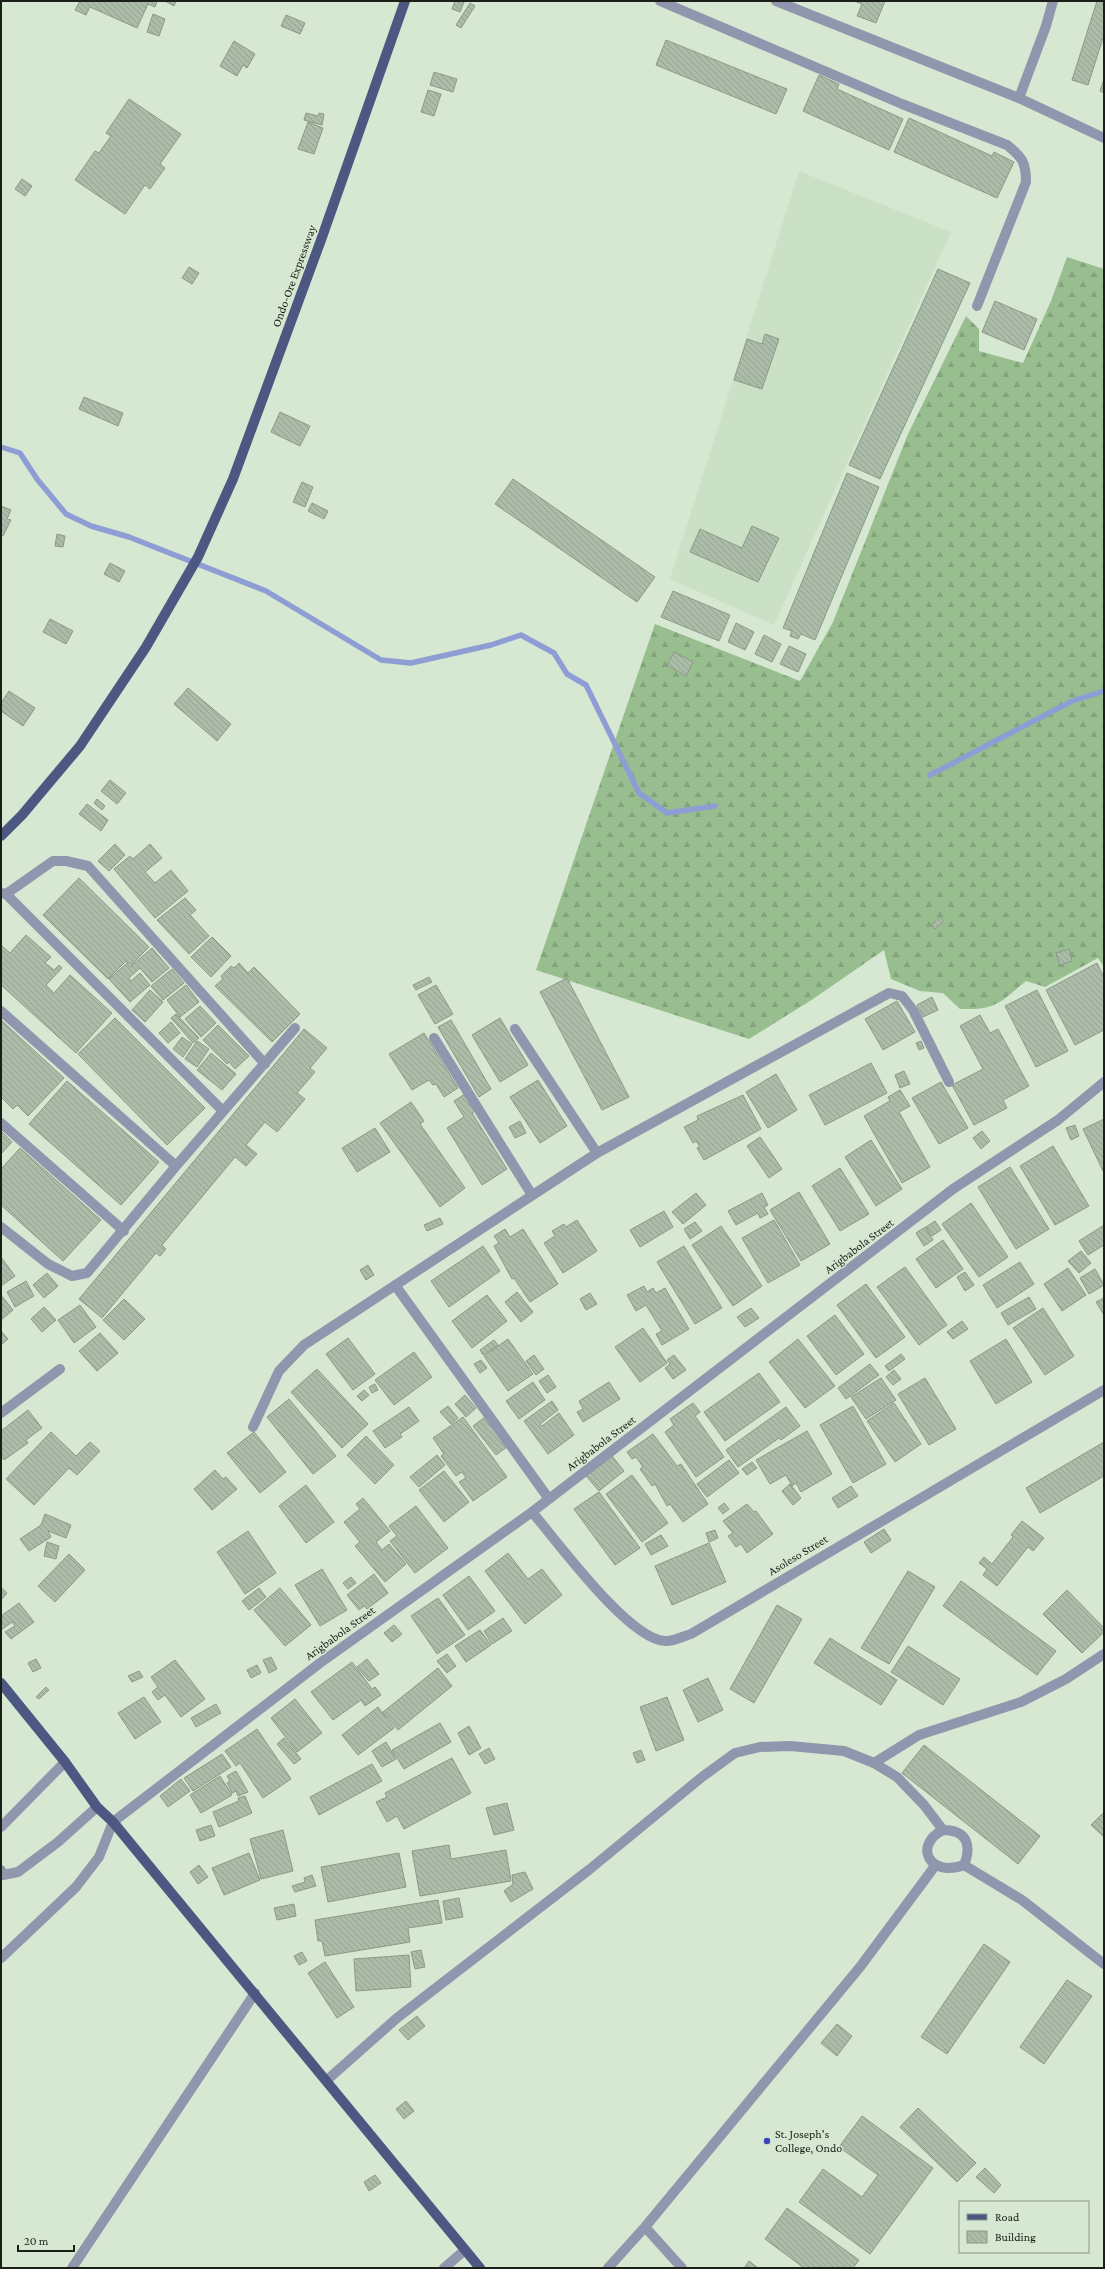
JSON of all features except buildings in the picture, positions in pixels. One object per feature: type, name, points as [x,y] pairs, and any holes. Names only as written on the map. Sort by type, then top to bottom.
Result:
[{"type":"main road","name":"Ondo-Ore Expressway","points":[[1,836],[22,815],[80,746],[146,647],[198,557],[233,479],[321,240],[405,1]]},
{"type":"main road","points":[[1,1683],[65,1762],[97,1807],[113,1822],[480,2268]]},
{"type":"street","points":[[660,1],[895,101],[1007,145],[1021,156],[1026,170],[1026,182],[977,306]]},
{"type":"street","points":[[776,1],[1020,98],[1104,138]]},
{"type":"street","points":[[1020,98],[1046,26],[1053,1]]},
{"type":"street","points":[[223,1111],[3,893],[53,861],[66,861],[88,866],[265,1064]]},
{"type":"street","points":[[253,1427],[279,1371],[304,1345],[596,1153],[889,993],[902,996],[914,1010],[949,1082]]},
{"type":"street","points":[[1,1011],[176,1166]]},
{"type":"street","points":[[1,1227],[48,1264],[72,1276],[87,1273],[124,1231],[176,1166],[295,1028]]},
{"type":"street","points":[[515,1029],[596,1153]]},
{"type":"street","points":[[434,1038],[532,1195]]},
{"type":"street","name":"Arigbabola Street","points":[[113,1822],[320,1663],[532,1512],[953,1189],[1058,1120],[1104,1082]]},
{"type":"street","points":[[1,1123],[124,1231]]},
{"type":"street","points":[[395,1285],[549,1499]]},
{"type":"street","points":[[1,1413],[60,1369]]},
{"type":"street","name":"Asoleso Street","points":[[532,1512],[612,1607],[643,1633],[665,1641],[691,1634],[1104,1390]]},
{"type":"street","points":[[874,1763],[919,1735],[1021,1702],[1066,1679],[1104,1654]]},
{"type":"street","points":[[326,2080],[397,2018],[590,1869],[702,1777],[736,1753],[760,1747],[790,1746],[844,1751],[874,1763],[897,1777],[924,1805],[943,1830]]},
{"type":"street","points":[[1,1827],[65,1762]]},
{"type":"street","points":[[1,1870],[3,1875],[18,1872],[58,1842],[97,1807]]},
{"type":"street","points":[[1,1958],[76,1888],[100,1857],[113,1822]]},
{"type":"street","points":[[943,1830],[952,1830],[960,1833],[966,1840],[968,1849],[964,1865],[953,1869],[944,1869],[935,1866],[930,1859],[928,1850],[929,1841],[935,1834],[943,1830]]},
{"type":"street","points":[[964,1865],[1022,1900],[1104,1964]]},
{"type":"street","points":[[608,2268],[645,2227],[860,1967],[935,1866]]},
{"type":"street","points":[[72,2268],[255,1993]]},
{"type":"street","points":[[645,2227],[682,2268]]},
{"type":"street","points":[[444,2268],[464,2250]]},
{"type":"shaded area","points":[[799,171],[951,232],[774,625],[670,579]]},
{"type":"green space","points":[[1067,257],[1104,269],[1104,967],[1098,958],[1045,987],[1026,981],[996,1004],[982,1008],[960,1009],[943,993],[920,991],[891,979],[884,950],[813,999],[749,1039],[536,970],[655,624],[800,681],[833,622],[908,434],[966,316],[979,329],[979,351],[1023,363],[1051,301]]},
{"type":"waterway","points":[[1,447],[20,453],[37,479],[66,514],[91,526],[129,537],[266,591],[381,660],[411,663],[491,645],[521,635],[554,653],[567,674],[586,685],[639,793],[667,813],[715,806]]},
{"type":"waterway","points":[[930,775],[1072,701],[1104,691]]},
{"type":"place","name":"St. Joseph's College, Ondo","points":[[767,2141]]}]
